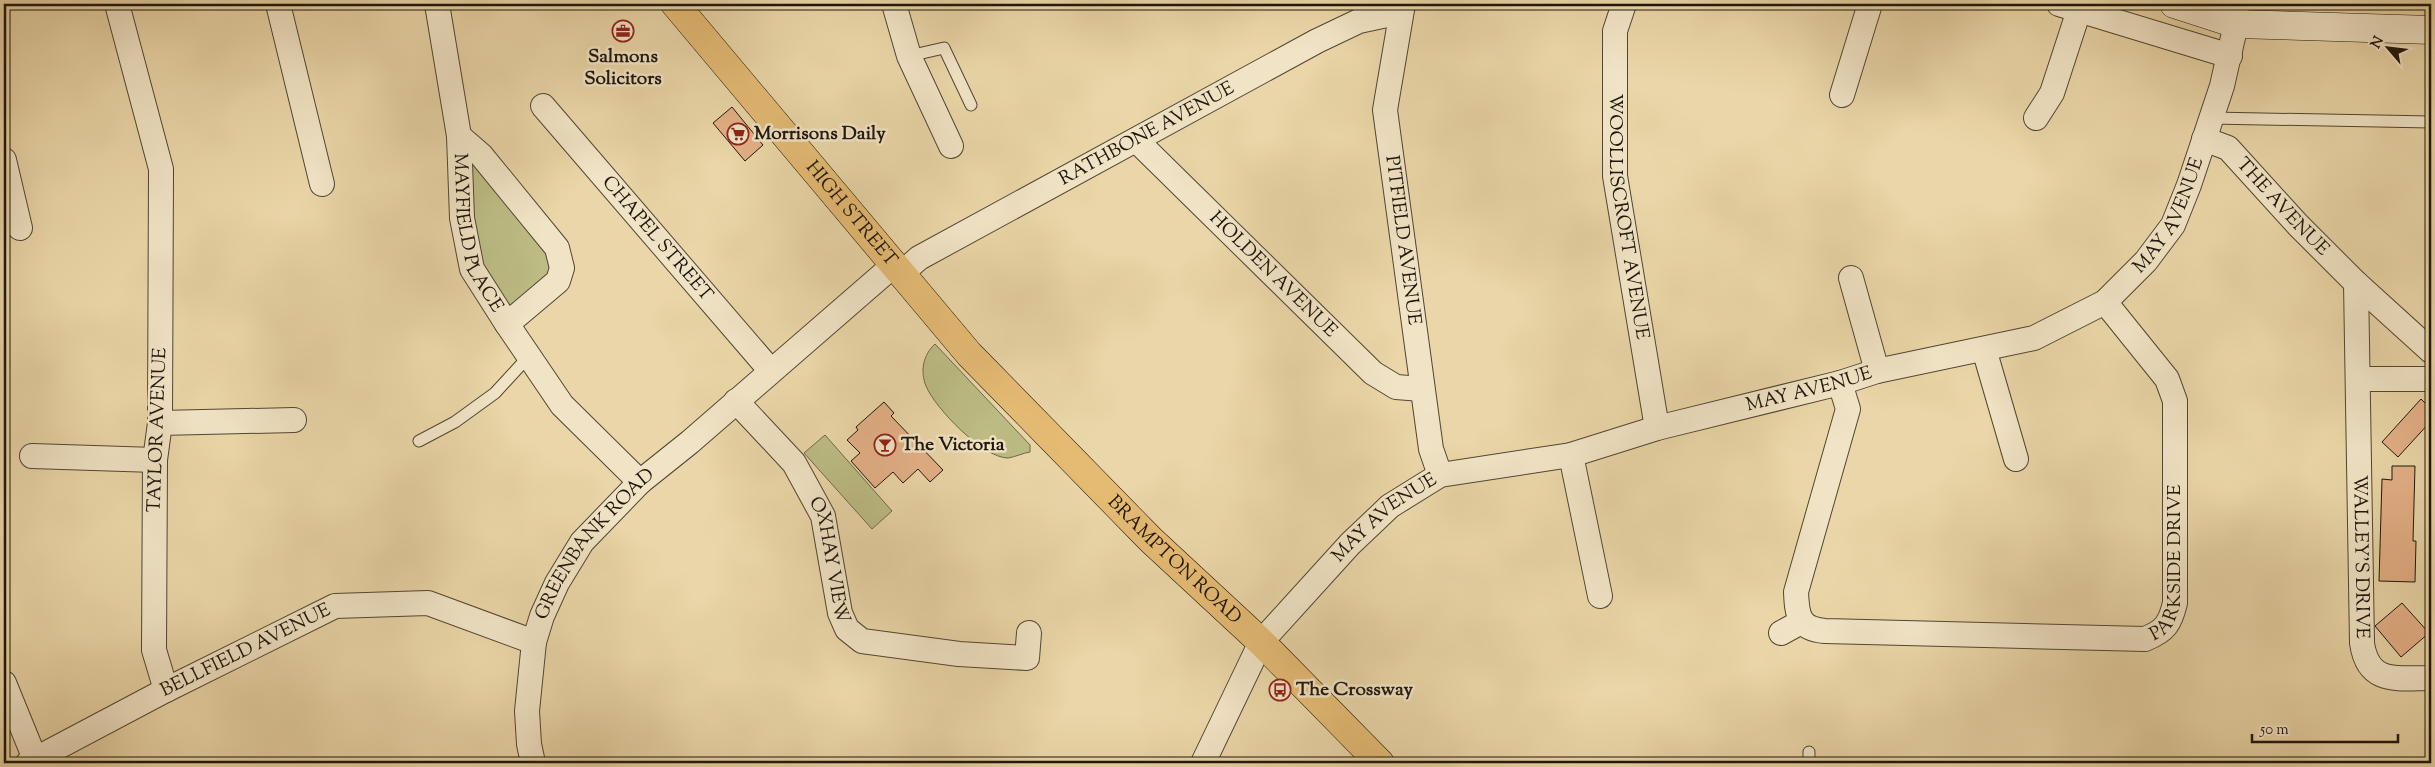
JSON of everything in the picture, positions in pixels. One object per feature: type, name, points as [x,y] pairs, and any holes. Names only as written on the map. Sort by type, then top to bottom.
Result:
[{"type":"highway","name":"HIGH STREET","points":[[675,4],[969,354]]},
{"type":"highway","name":"BRAMPTON ROAD","points":[[969,354],[1151,540],[1261,642],[1380,763]]},
{"type":"main road","points":[[2174,4],[2236,14],[2431,30]]},
{"type":"street","name":"TAYLOR AVENUE","points":[[117,4],[160,168],[160,424],[155,460],[154,650],[166,690]]},
{"type":"street","points":[[278,4],[322,184]]},
{"type":"street","name":"MAYFIELD PLACE","points":[[437,4],[459,136],[462,218],[472,269],[562,405],[640,482]]},
{"type":"street","points":[[894,4],[909,56],[951,146]]},
{"type":"street","name":"WOOLLISCROFT AVENUE","points":[[1624,4],[1615,31],[1615,176],[1657,428]]},
{"type":"street","points":[[1842,95],[1870,4]]},
{"type":"street","points":[[2036,118],[2052,93],[2073,6],[2230,56]]},
{"type":"street","name":"RATHBONE AVENUE","points":[[767,374],[898,268],[1317,41],[1359,21],[1402,8]]},
{"type":"street","name":"PITFIELD AVENUE","points":[[1402,8],[1384,110],[1431,449],[1440,475]]},
{"type":"street","name":"MAY AVENUE","points":[[1261,642],[1350,544],[1390,506],[1440,475],[1571,455],[1657,428],[1840,383],[1877,371],[2034,338],[2105,302],[2146,261],[2173,226],[2208,128],[2230,56],[2236,14]]},
{"type":"street","name":"CHAPEL STREET","points":[[543,106],[767,374]]},
{"type":"street","name":"THE AVENUE","points":[[2208,128],[2298,226],[2356,283],[2431,351]]},
{"type":"street","name":"MAYFIELD PLACE","points":[[459,136],[481,155],[557,248],[562,268],[558,281],[507,324]]},
{"type":"street","name":"HOLDEN AVENUE","points":[[1136,140],[1373,373],[1396,387],[1422,389]]},
{"type":"street","points":[[4,160],[20,228]]},
{"type":"street","points":[[1851,278],[1877,371]]},
{"type":"street","points":[[2356,283],[2358,379],[2431,379]]},
{"type":"street","name":"PARKSIDE DRIVE","points":[[1840,383],[1848,410],[1796,592],[1797,608],[1791,627],[1825,631],[2145,639],[2160,633],[2171,620],[2175,603],[2175,401],[2168,378],[2105,302]]},
{"type":"street","points":[[1984,348],[2016,459]]},
{"type":"street","name":"GREENBANK ROAD","points":[[533,763],[529,744],[527,711],[534,642],[542,616],[557,583],[582,542],[640,482],[767,374]]},
{"type":"street","name":"WALLEY'S DRIVE","points":[[2358,379],[2362,642],[2364,656],[2372,669],[2385,678],[2431,678]]},
{"type":"street","name":"OXHAY VIEW","points":[[736,401],[794,463],[823,516],[840,613],[847,629],[862,641],[960,654],[1026,658],[1029,633]]},
{"type":"street","points":[[160,424],[294,420]]},
{"type":"street","points":[[1571,455],[1600,596]]},
{"type":"street","points":[[32,456],[155,460]]},
{"type":"street","name":"BELLFIELD AVENUE","points":[[31,761],[166,690],[335,606],[428,602],[534,642]]},
{"type":"street","points":[[1203,763],[1261,642]]},
{"type":"street","points":[[4,683],[31,761]]},
{"type":"lane","points":[[909,56],[944,48],[971,104]]},
{"type":"lane","points":[[2208,128],[2431,122]]},
{"type":"lane","points":[[419,441],[455,422],[496,393],[529,356]]},
{"type":"green space","points":[[459,136],[562,268],[507,324],[472,269]]},
{"type":"green space","points":[[935,344],[1030,445],[1030,452],[1008,458],[998,456],[973,441],[939,407],[926,386],[923,375],[925,358]]},
{"type":"green space","points":[[825,435],[892,511],[872,529],[804,453]]},
{"type":"building","name":"Morrisons Daily","points":[[732,107],[763,145],[745,161],[713,123]]},
{"type":"building","points":[[2421,399],[2431,409],[2431,421],[2398,457],[2382,442]]},
{"type":"building","name":"The Victoria","points":[[884,402],[894,413],[891,416],[943,470],[930,482],[918,469],[903,483],[893,472],[875,488],[851,461],[860,453],[847,440],[858,430],[856,427]]},
{"type":"building","points":[[2392,466],[2415,466],[2413,541],[2416,541],[2415,582],[2379,581],[2382,479],[2392,480]]},
{"type":"building","points":[[2402,603],[2429,633],[2401,657],[2375,626]]},
{"type":"place","name":"Salmons Solicitors","points":[[623,31]]},
{"type":"place","name":"Morrisons Daily","points":[[738,134]]},
{"type":"place","name":"The Victoria","points":[[885,445]]},
{"type":"place","name":"The Crossway","points":[[1280,690]]}]
